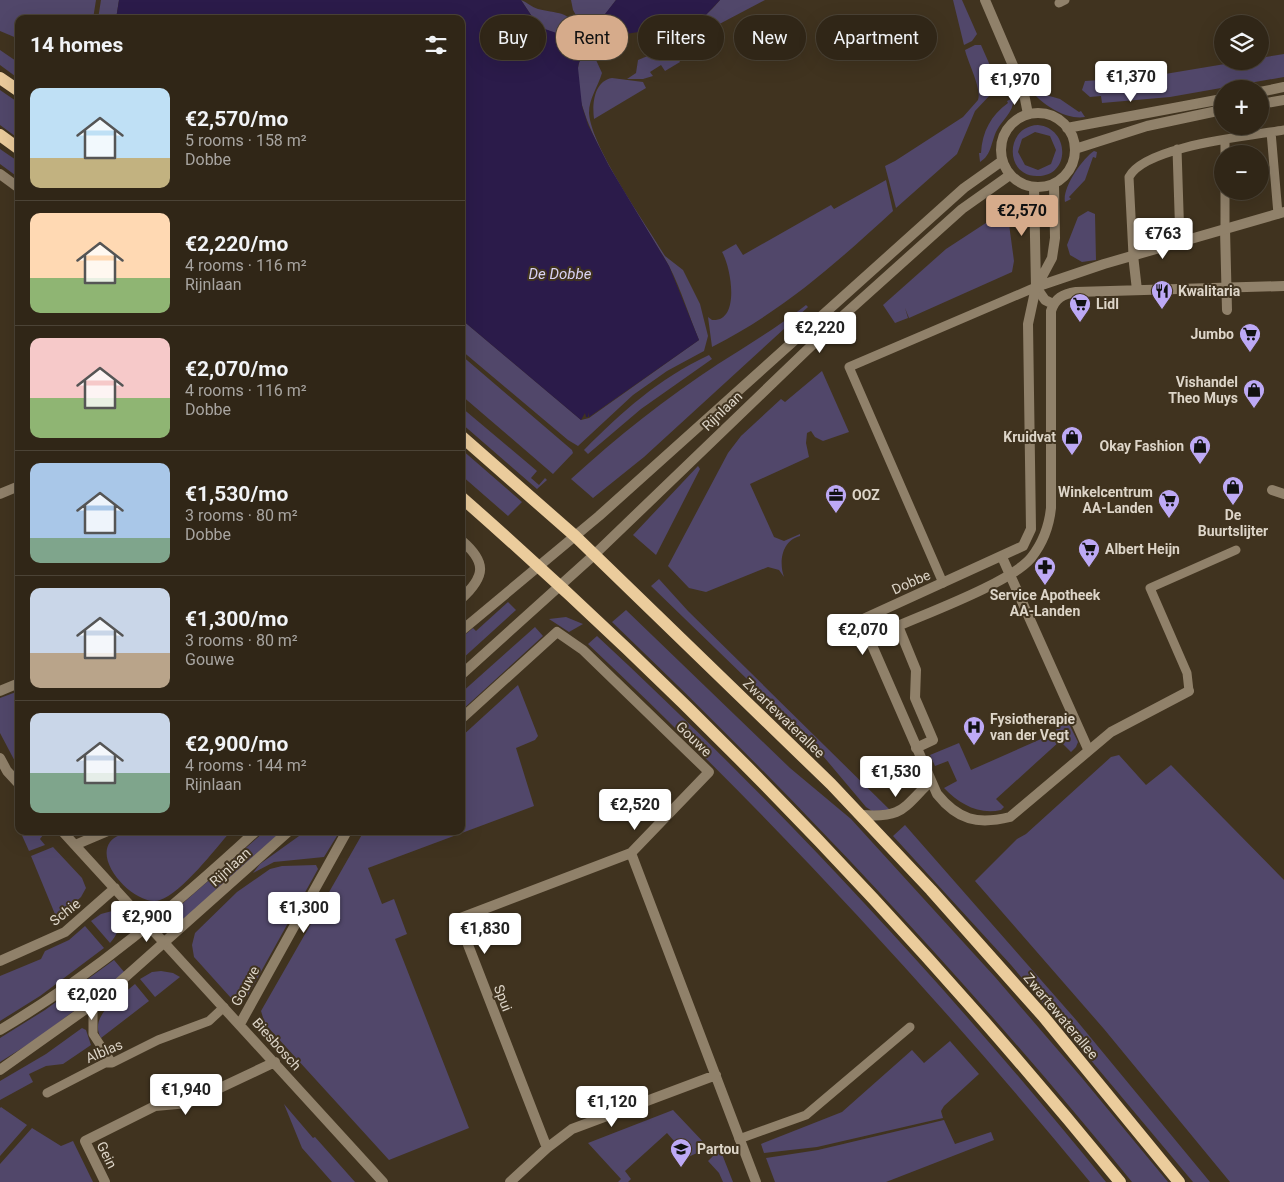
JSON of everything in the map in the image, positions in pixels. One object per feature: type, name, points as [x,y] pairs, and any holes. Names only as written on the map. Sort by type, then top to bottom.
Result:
[{"type":"main road","points":[[0,78],[15,88]]},
{"type":"main road","points":[[0,136],[15,146]]},
{"type":"main road","name":"Zwartewaterallee","points":[[465,440],[575,536],[861,816],[1044,1016],[1179,1182]]},
{"type":"main road","points":[[465,501],[729,746],[887,913],[1002,1042],[1120,1182]]},
{"type":"street","points":[[985,0],[1022,89],[1028,114]]},
{"type":"street","points":[[1269,90],[1284,87]]},
{"type":"street","points":[[1067,128],[1214,100]]},
{"type":"street","points":[[1269,102],[1284,100]]},
{"type":"street","points":[[1075,149],[1147,126],[1214,112]]},
{"type":"street","points":[[1028,114],[1050,115],[1067,128],[1075,149],[1069,170],[1054,184],[1034,188],[1020,184],[1010,175],[1002,161],[1002,142],[1007,129],[1016,120],[1028,114]]},
{"type":"street","name":"Rijnlaan","points":[[465,628],[575,536],[964,188],[1002,161]]},
{"type":"street","points":[[0,174],[15,185]]},
{"type":"street","name":"Rijnlaan","points":[[465,670],[594,555],[742,410],[842,317],[962,209],[1010,175]]},
{"type":"street","points":[[1036,287],[1052,258],[1055,238],[1054,184]]},
{"type":"street","points":[[1023,546],[1031,529],[1028,324],[1036,287],[1034,188]]},
{"type":"street","points":[[1036,287],[1133,256],[1281,213]]},
{"type":"street","points":[[1225,229],[1227,310]]},
{"type":"street","points":[[1133,256],[1137,290]]},
{"type":"street","points":[[916,748],[933,740],[915,698],[916,670],[898,626],[1010,575],[1031,558],[1041,546],[1049,523],[1051,508],[1051,311],[1058,298],[1076,292],[1284,286]]},
{"type":"street","points":[[1036,287],[1045,300],[1054,304]]},
{"type":"street","points":[[0,494],[15,488]]},
{"type":"street","points":[[1272,490],[1284,494]]},
{"type":"street","points":[[465,544],[479,558],[479,576],[474,585],[465,594]]},
{"type":"street","name":"Dobbe","points":[[1041,546],[1023,546],[861,620],[930,782],[950,811],[967,818],[990,822],[1010,818],[1025,807],[1088,749],[1111,732],[1189,691]]},
{"type":"street","points":[[1002,557],[1088,749]]},
{"type":"street","name":"Gouwe","points":[[465,715],[557,632],[583,650],[709,772],[630,853]]},
{"type":"street","points":[[0,691],[15,685]]},
{"type":"street","points":[[0,758],[4,772],[15,781]]},
{"type":"street","points":[[861,816],[890,816],[900,811],[930,782]]},
{"type":"street","name":"Biesbosch","points":[[66,835],[383,1182]]},
{"type":"street","points":[[75,845],[99,835]]},
{"type":"street","name":"Rijnlaan","points":[[0,1030],[50,999],[149,925],[251,835]]},
{"type":"street","name":"Rijnlaan","points":[[0,1070],[93,1005],[165,944],[285,835]]},
{"type":"street","name":"Gouwe","points":[[240,1024],[345,835]]},
{"type":"street","points":[[630,853],[756,1182]]},
{"type":"street","name":"Spui","points":[[547,1148],[458,919],[630,853]]},
{"type":"street","name":"Schie","points":[[0,961],[65,932],[114,888]]},
{"type":"street","name":"Gein","points":[[105,1182],[85,1141],[155,1106],[188,1103],[275,1062]]},
{"type":"street","points":[[510,1182],[547,1148],[572,1129],[716,1075]]},
{"type":"lane","points":[[1133,256],[1129,177],[1133,170],[1145,161],[1177,149],[1284,130]]},
{"type":"lane","points":[[1271,132],[1281,213]]},
{"type":"lane","points":[[1225,140],[1225,145]]},
{"type":"lane","points":[[1177,149],[1180,242]]},
{"type":"lane","points":[[1225,200],[1225,229]]},
{"type":"lane","points":[[943,583],[849,367],[1036,287]]},
{"type":"lane","points":[[1189,691],[1187,673],[1150,588],[1236,550]]},
{"type":"lane","points":[[93,1005],[93,1034],[112,1063]]},
{"type":"lane","name":"Alblas","points":[[47,1093],[105,1063],[112,1063],[158,1040],[209,1021],[224,1007]]},
{"type":"lane","points":[[739,1139],[806,1115],[910,1028]]},
{"type":"shaded area","points":[[0,0],[96,0],[94,15],[15,15],[15,37],[0,31]]},
{"type":"shaded area","points":[[101,0],[119,0],[117,15],[99,15]]},
{"type":"shaded area","points":[[521,0],[536,8],[564,15],[556,15],[556,34],[546,30],[546,15],[531,15]]},
{"type":"shaded area","points":[[571,0],[616,0],[605,15],[576,15]]},
{"type":"shaded area","points":[[720,0],[765,0],[724,22],[724,15],[705,15]]},
{"type":"shaded area","points":[[953,0],[962,0],[977,34],[972,41],[964,45]]},
{"type":"shaded area","points":[[975,45],[981,45],[996,79],[991,94],[975,111],[957,154],[896,208],[885,166],[963,117],[978,100],[978,89],[965,50]]},
{"type":"shaded area","points":[[0,50],[15,60],[15,76],[0,65]]},
{"type":"shaded area","points":[[1284,54],[1284,77],[1267,80],[1214,80],[1214,89],[1170,97],[1102,103],[1101,96],[1090,97],[1082,90],[1085,81],[1147,77],[1214,66],[1214,70],[1269,70],[1269,56]]},
{"type":"shaded area","points":[[581,60],[596,60],[602,73],[589,108],[592,128],[599,145],[609,165],[665,256],[683,270],[700,304],[708,336],[704,351],[667,371],[633,395],[578,446],[568,440],[465,353],[465,322],[581,420],[589,418],[699,340],[669,266],[609,167],[595,138],[584,110],[578,85],[579,63]]},
{"type":"shaded area","points":[[638,60],[679,60],[680,62],[665,71],[661,65],[650,72],[653,76],[643,79],[627,79],[636,73]]},
{"type":"shaded area","points":[[612,78],[643,82],[646,88],[594,119],[593,107],[598,88],[606,80]]},
{"type":"shaded area","points":[[0,90],[15,100],[15,136],[0,125]]},
{"type":"shaded area","points":[[1037,92],[1046,92],[1046,95],[1060,99],[1079,112],[1081,111],[1085,117],[1072,117],[1058,112],[1040,100],[1035,95]]},
{"type":"shaded area","points":[[1013,98],[1012,107],[997,130],[987,156],[980,162],[979,153],[981,153],[983,138],[988,125],[1008,103],[1007,101]]},
{"type":"shaded area","points":[[1038,125],[1049,128],[1056,134],[1061,143],[1061,161],[1056,169],[1048,174],[1037,176],[1026,174],[1014,160],[1014,142],[1019,133],[1027,127]],"holes":[[[1035,132],[1050,136],[1056,150],[1051,164],[1038,170],[1025,165],[1018,152],[1022,139]]]},
{"type":"shaded area","points":[[0,149],[15,159],[15,175],[0,164]]},
{"type":"shaded area","points":[[1094,151],[1097,152],[1096,158],[1093,157],[1085,180],[1069,197],[1071,199],[1065,202],[1067,189],[1074,174],[1084,160]]},
{"type":"shaded area","points":[[886,180],[893,211],[829,268],[785,302],[738,333],[712,347],[708,317],[712,320],[721,318],[727,312],[730,303],[730,281],[722,252],[736,244],[743,255],[831,205],[834,209]]},
{"type":"shaded area","points":[[1088,211],[1095,214],[1096,260],[1082,262],[1070,255],[1067,245],[1078,217]]},
{"type":"shaded area","points":[[995,217],[1009,224],[1014,261],[1012,272],[909,318],[905,308],[908,318],[895,323],[883,305],[946,249]]},
{"type":"shaded area","points":[[806,305],[808,307],[644,457],[593,498],[571,479],[661,404]]},
{"type":"shaded area","points":[[709,355],[712,359],[641,409],[588,454],[584,450],[613,422],[657,385]]},
{"type":"shaded area","points":[[465,358],[572,450],[573,453],[553,474],[465,398]]},
{"type":"shaded area","points":[[822,371],[849,432],[823,441],[815,437],[811,431],[807,433],[806,443],[809,457],[750,484],[774,537],[784,541],[800,534],[800,536],[785,547],[782,559],[784,577],[779,570],[768,567],[706,592],[689,588],[668,566],[728,453],[741,436],[781,399],[785,402]]},
{"type":"shaded area","points":[[465,410],[537,471],[531,478],[539,485],[545,478],[547,480],[537,489],[465,426]]},
{"type":"shaded area","points":[[465,452],[522,502],[508,516],[465,478]]},
{"type":"shaded area","points":[[698,466],[700,469],[656,555],[633,535]]},
{"type":"shaded area","points":[[659,579],[688,611],[890,810],[872,811],[866,807],[807,737],[651,586]]},
{"type":"shaded area","points":[[508,602],[516,610],[465,656],[465,635],[473,628],[476,631]]},
{"type":"shaded area","points":[[626,610],[790,768],[851,819],[995,977],[1168,1182],[1132,1182],[1009,1036],[881,894],[749,756],[612,622]]},
{"type":"shaded area","points":[[566,617],[583,624],[569,632],[549,619]]},
{"type":"shaded area","points":[[535,627],[543,636],[465,707],[465,689]]},
{"type":"shaded area","points":[[597,636],[732,766],[862,900],[986,1039],[1106,1182],[1090,1182],[971,1042],[848,905],[720,773],[588,644]]},
{"type":"shaded area","points":[[518,685],[538,736],[535,740],[516,748],[534,806],[465,832],[465,733]]},
{"type":"shaded area","points":[[15,692],[15,761],[0,733],[0,698]]},
{"type":"shaded area","points":[[1067,720],[1078,742],[1076,747],[1071,752],[1060,741],[996,799],[1004,807],[1001,810],[985,811],[970,807],[956,799],[944,788],[957,781],[948,761],[935,766],[930,755],[959,743],[971,770],[1057,732],[1055,725]]},
{"type":"shaded area","points":[[1119,755],[1146,785],[1171,765],[1284,880],[1284,1182],[1230,1182],[1104,1029],[975,881],[1017,839],[1026,834],[1111,757]]},
{"type":"shaded area","points":[[905,825],[1077,1021],[1210,1182],[1193,1182],[1011,965],[893,836]]},
{"type":"shaded area","points":[[22,835],[43,835],[40,839],[45,845],[29,851]]},
{"type":"shaded area","points":[[120,835],[228,835],[198,870],[178,889],[160,900],[151,901],[130,891],[113,872],[108,861],[107,851],[110,842]]},
{"type":"shaded area","points":[[260,835],[278,835],[182,922],[168,927],[168,922],[174,911]]},
{"type":"shaded area","points":[[300,835],[338,835],[324,857],[274,862],[253,873],[260,864]]},
{"type":"shaded area","points":[[362,835],[456,835],[368,868],[382,904],[394,899],[407,934],[395,939],[469,1128],[389,1160],[265,1024],[261,1011]]},
{"type":"shaded area","points":[[53,847],[82,878],[86,888],[81,897],[57,919],[31,856]]},
{"type":"shaded area","points":[[316,865],[318,869],[248,995],[240,1001],[231,998],[194,957],[192,945],[195,933],[237,892],[270,869],[282,866]]},
{"type":"shaded area","points":[[112,911],[118,913],[119,925],[117,933],[110,943],[91,921],[101,914]]},
{"type":"shaded area","points":[[85,926],[104,948],[40,996],[0,1021],[0,976],[41,959],[45,951],[69,940]]},
{"type":"shaded area","points":[[114,960],[125,973],[35,1040],[0,1062],[0,1038],[45,1010]]},
{"type":"shaded area","points":[[152,972],[173,973],[180,977],[155,997],[140,979]]},
{"type":"shaded area","points":[[135,984],[149,1001],[101,1038],[98,1030],[102,1014],[114,1001]]},
{"type":"shaded area","points":[[82,1028],[86,1030],[91,1045],[63,1064],[46,1066],[29,1074],[33,1082],[0,1100],[0,1081],[46,1054]]},
{"type":"shaded area","points":[[950,1041],[979,1074],[944,1106],[941,1111],[943,1118],[817,1147],[764,1153],[761,1144],[842,1112],[912,1050],[924,1063]]},
{"type":"shaded area","points":[[284,1104],[355,1182],[332,1182],[302,1148]]},
{"type":"shaded area","points":[[0,1108],[27,1125],[0,1156]]},
{"type":"shaded area","points":[[673,1110],[707,1146],[704,1150],[688,1157],[667,1133],[625,1171],[631,1179],[628,1182],[618,1182],[621,1179],[588,1143]]},
{"type":"shaded area","points":[[944,1120],[955,1144],[991,1132],[994,1140],[886,1182],[775,1182],[766,1158],[818,1150]]},
{"type":"shaded area","points":[[32,1128],[61,1146],[73,1141],[93,1182],[0,1182],[0,1164]]},
{"type":"shaded area","points":[[720,1149],[733,1182],[723,1182],[719,1173],[708,1161]]},
{"type":"water","name":"De Dobbe","points":[[119,0],[521,0],[531,15],[480,15],[480,60],[546,60],[546,29],[556,33],[556,60],[581,60],[578,68],[582,106],[588,125],[609,166],[669,266],[699,340],[589,417],[588,412],[588,417],[586,417],[585,413],[581,420],[465,322],[465,15],[117,15]]},
{"type":"water","name":"De Dobbe","points":[[616,0],[720,0],[706,15],[638,15],[638,32],[628,34],[628,15],[604,15]]},
{"type":"place","name":"Kwalitaria","points":[[1162,310]]},
{"type":"place","name":"Lidl","points":[[1080,323]]},
{"type":"place","name":"Jumbo","points":[[1250,353]]},
{"type":"place","name":"Vishandel Theo Muys","points":[[1254,409]]},
{"type":"place","name":"Kruidvat","points":[[1072,456]]},
{"type":"place","name":"Okay Fashion","points":[[1200,465]]},
{"type":"place","name":"De Buurtslijter","points":[[1233,506]]},
{"type":"place","name":"OOZ","points":[[836,514]]},
{"type":"place","name":"Winkelcentrum AA-Landen","points":[[1169,519]]},
{"type":"place","name":"Albert Heijn","points":[[1089,568]]},
{"type":"place","name":"Service Apotheek AA-Landen","points":[[1045,586]]},
{"type":"place","name":"Fysiotherapie van der Vegt","points":[[974,746]]},
{"type":"place","name":"Partou","points":[[681,1168]]}]
